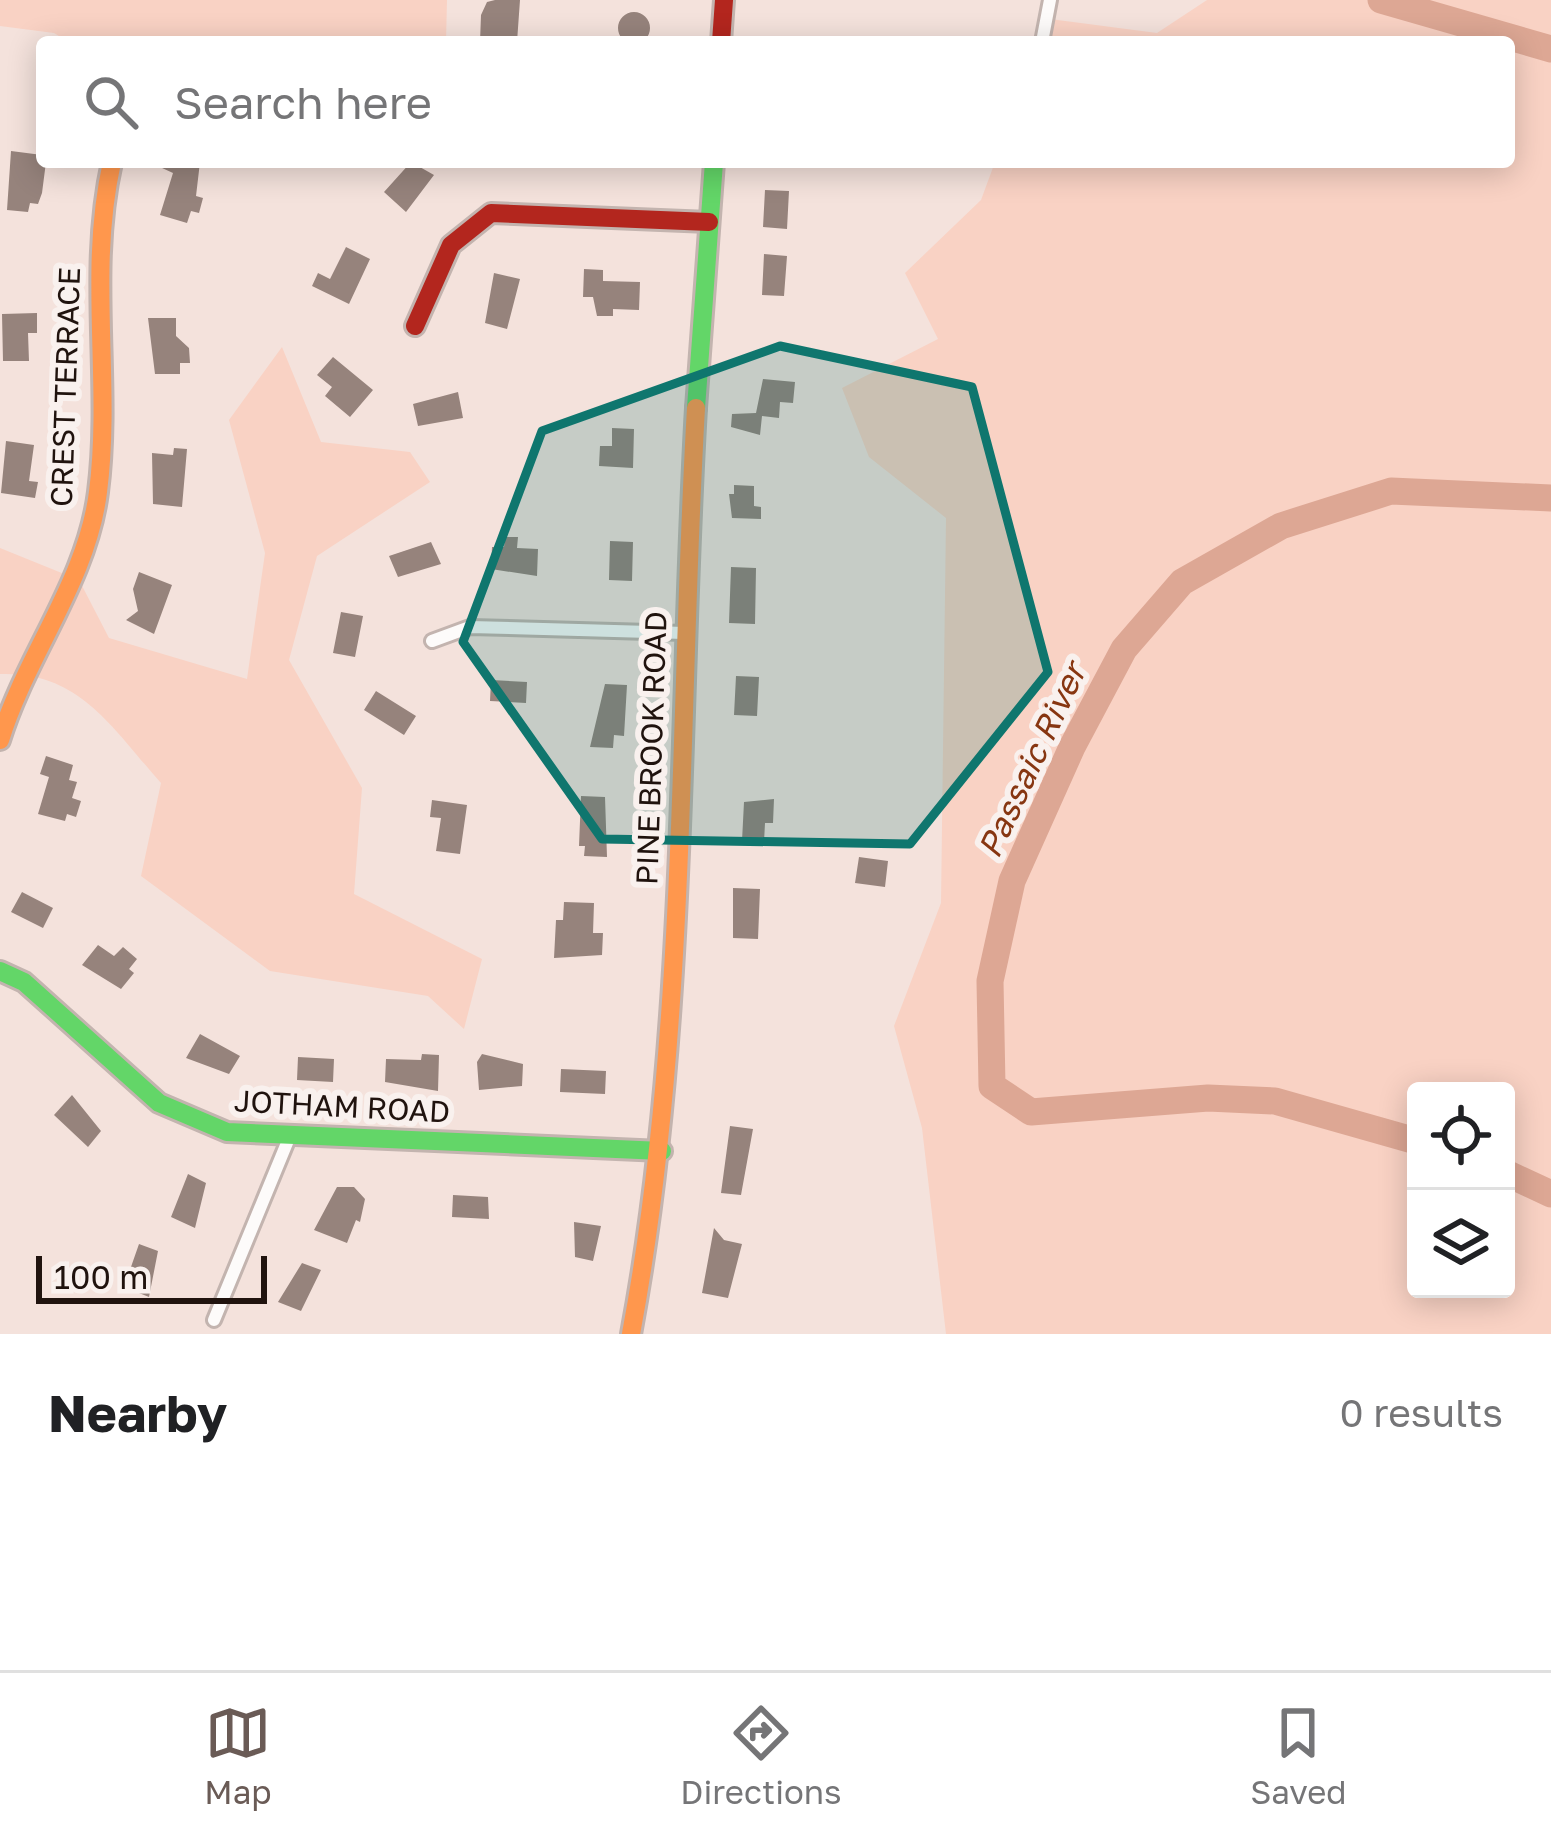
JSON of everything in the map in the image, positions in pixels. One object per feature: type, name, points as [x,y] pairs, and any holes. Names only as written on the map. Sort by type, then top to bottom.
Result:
[{"type":"street","points":[[722,36],[724,0]]},
{"type":"street","points":[[1043,36],[1050,0]]},
{"type":"street","name":"CREST TERRACE","points":[[0,740],[81,559],[98,494],[100,215],[111,168]]},
{"type":"street","name":"PINE BROOK ROAD","points":[[631,1334],[662,1151],[685,633],[714,168]]},
{"type":"street","points":[[415,326],[450,244],[472,222],[491,213],[709,222]]},
{"type":"street","points":[[432,641],[470,627],[685,633]]},
{"type":"street","name":"JOTHAM ROAD","points":[[0,971],[24,982],[177,1114],[226,1132],[662,1151]]},
{"type":"street","points":[[214,1320],[289,1138]]},
{"type":"highlighted area","points":[[780,346],[972,387],[1048,672],[910,844],[602,839],[463,642],[542,431]]},
{"type":"shaded area","points":[[0,0],[447,0],[446,36],[59,36],[0,26]]},
{"type":"shaded area","points":[[1207,0],[1551,0],[1551,1334],[946,1334],[922,1128],[894,1026],[941,903],[946,518],[869,457],[842,388],[938,339],[905,273],[981,200],[993,168],[1515,168],[1515,36],[1044,36],[1050,19],[1157,33]]},
{"type":"shaded area","points":[[282,347],[321,442],[410,452],[430,482],[317,556],[289,660],[362,788],[354,894],[482,959],[464,1029],[428,996],[270,971],[141,876],[161,783],[110,724],[73,693],[52,682],[0,674],[0,548],[79,580],[109,638],[247,679],[265,553],[229,420]]},
{"type":"building","points":[[520,0],[517,36],[480,36],[487,2]]},
{"type":"building","points":[[634,12],[648,22],[647,36],[621,36],[618,28],[623,17]]},
{"type":"building","points":[[11,151],[36,154],[36,168],[45,168],[38,204],[30,203],[28,212],[7,210]]},
{"type":"building","points":[[162,168],[199,168],[196,196],[203,198],[199,213],[191,211],[187,223],[160,215],[173,173]]},
{"type":"building","points":[[406,168],[422,168],[434,175],[406,212],[384,192]]},
{"type":"building","points":[[765,190],[789,191],[787,229],[763,227]]},
{"type":"building","points":[[346,247],[370,259],[349,304],[312,286],[318,273],[330,279]]},
{"type":"building","points":[[764,254],[787,256],[784,296],[762,295]]},
{"type":"building","points":[[584,269],[603,270],[603,281],[640,282],[639,310],[613,309],[613,316],[597,316],[593,297],[583,297]]},
{"type":"building","points":[[494,273],[520,279],[507,329],[485,323]]},
{"type":"building","points":[[37,313],[37,333],[28,333],[29,361],[3,361],[2,314]]},
{"type":"building","points":[[148,318],[176,318],[176,336],[189,348],[190,363],[180,363],[180,374],[155,374]]},
{"type":"building","points":[[333,357],[373,390],[350,417],[325,396],[332,387],[317,375]]},
{"type":"building","points":[[763,379],[795,382],[793,403],[780,402],[779,418],[762,416],[760,435],[731,427],[732,414],[756,413]]},
{"type":"building","points":[[458,392],[463,418],[418,426],[413,404]]},
{"type":"building","points":[[612,428],[634,429],[633,468],[599,466],[600,446],[612,446]]},
{"type":"building","points":[[6,441],[34,445],[29,481],[38,482],[35,498],[1,493]]},
{"type":"building","points":[[174,448],[187,449],[182,507],[153,504],[152,453],[173,455]]},
{"type":"building","points":[[734,485],[754,486],[754,506],[761,507],[761,519],[732,518],[729,494],[734,494]]},
{"type":"building","points":[[505,537],[518,537],[517,548],[538,549],[537,576],[491,569],[492,547],[504,547]]},
{"type":"building","points":[[610,541],[633,542],[632,581],[609,580]]},
{"type":"building","points":[[431,542],[441,564],[398,577],[389,556]]},
{"type":"building","points":[[731,567],[756,568],[755,624],[729,623]]},
{"type":"building","points":[[139,572],[172,585],[154,634],[126,620],[138,611],[133,589]]},
{"type":"building","points":[[341,612],[363,616],[355,657],[333,653]]},
{"type":"building","points":[[736,676],[759,677],[757,716],[734,715]]},
{"type":"building","points":[[491,680],[527,682],[526,703],[490,701]]},
{"type":"building","points":[[605,684],[627,685],[624,736],[614,735],[613,748],[590,747]]},
{"type":"building","points":[[376,691],[416,716],[404,735],[364,710]]},
{"type":"building","points":[[46,756],[73,765],[69,780],[77,782],[72,798],[81,801],[76,817],[67,814],[65,821],[38,814],[49,777],[40,774]]},
{"type":"building","points":[[581,796],[605,797],[607,857],[584,856],[585,846],[579,846]]},
{"type":"building","points":[[774,799],[773,823],[765,823],[764,842],[742,841],[744,802]]},
{"type":"building","points":[[432,800],[467,805],[460,854],[436,851],[441,818],[430,817]]},
{"type":"building","points":[[859,857],[888,861],[885,887],[855,883]]},
{"type":"building","points":[[733,888],[760,889],[758,939],[733,938]]},
{"type":"building","points":[[22,892],[53,908],[43,928],[11,912]]},
{"type":"building","points":[[564,902],[594,903],[593,933],[603,933],[602,955],[554,958],[556,920],[563,920]]},
{"type":"building","points":[[98,945],[114,956],[123,947],[137,959],[129,969],[134,973],[121,989],[82,965]]},
{"type":"building","points":[[200,1034],[240,1056],[229,1074],[186,1058]]},
{"type":"building","points":[[422,1054],[439,1055],[438,1091],[385,1082],[386,1059],[421,1060]]},
{"type":"building","points":[[482,1054],[523,1064],[522,1086],[479,1090],[477,1062]]},
{"type":"building","points":[[298,1057],[334,1059],[333,1082],[297,1080]]},
{"type":"building","points":[[561,1069],[606,1071],[605,1094],[560,1092]]},
{"type":"building","points":[[72,1095],[101,1131],[88,1147],[54,1115]]},
{"type":"building","points":[[730,1126],[753,1129],[741,1195],[721,1193]]},
{"type":"building","points":[[188,1174],[206,1183],[195,1228],[171,1217]]},
{"type":"building","points":[[337,1187],[354,1187],[365,1199],[360,1222],[356,1220],[347,1243],[314,1230]]},
{"type":"building","points":[[453,1195],[488,1197],[489,1219],[452,1217]]},
{"type":"building","points":[[574,1222],[601,1226],[593,1261],[575,1257]]},
{"type":"building","points":[[714,1228],[724,1240],[742,1244],[728,1298],[702,1293]]},
{"type":"building","points":[[139,1244],[158,1251],[149,1297],[124,1287]]},
{"type":"building","points":[[302,1263],[321,1270],[301,1311],[278,1302]]},
{"type":"waterway","name":"Passaic River","points":[[1381,0],[1506,36]]},
{"type":"waterway","name":"Passaic River","points":[[1515,39],[1551,49]]},
{"type":"waterway","name":"Passaic River","points":[[1407,1138],[1275,1101],[1208,1098],[1031,1112],[992,1086],[990,981],[1012,881],[1072,747],[1124,649],[1182,582],[1281,526],[1391,491],[1551,498]]},
{"type":"waterway","name":"Passaic River","points":[[1515,1177],[1551,1194]]},
{"type":"traffic: fast","points":[[696,408],[714,168]]},
{"type":"traffic: fast","points":[[0,971],[24,982],[159,1103],[227,1132],[662,1151]]},
{"type":"traffic: slow","points":[[0,740],[92,525],[102,451],[101,245],[111,168]]},
{"type":"traffic: slow","points":[[631,1334],[663,1104],[672,988],[696,408]]},
{"type":"traffic: jam","points":[[721,36],[724,0]]},
{"type":"traffic: jam","points":[[415,326],[451,245],[491,213],[709,222]]}]
